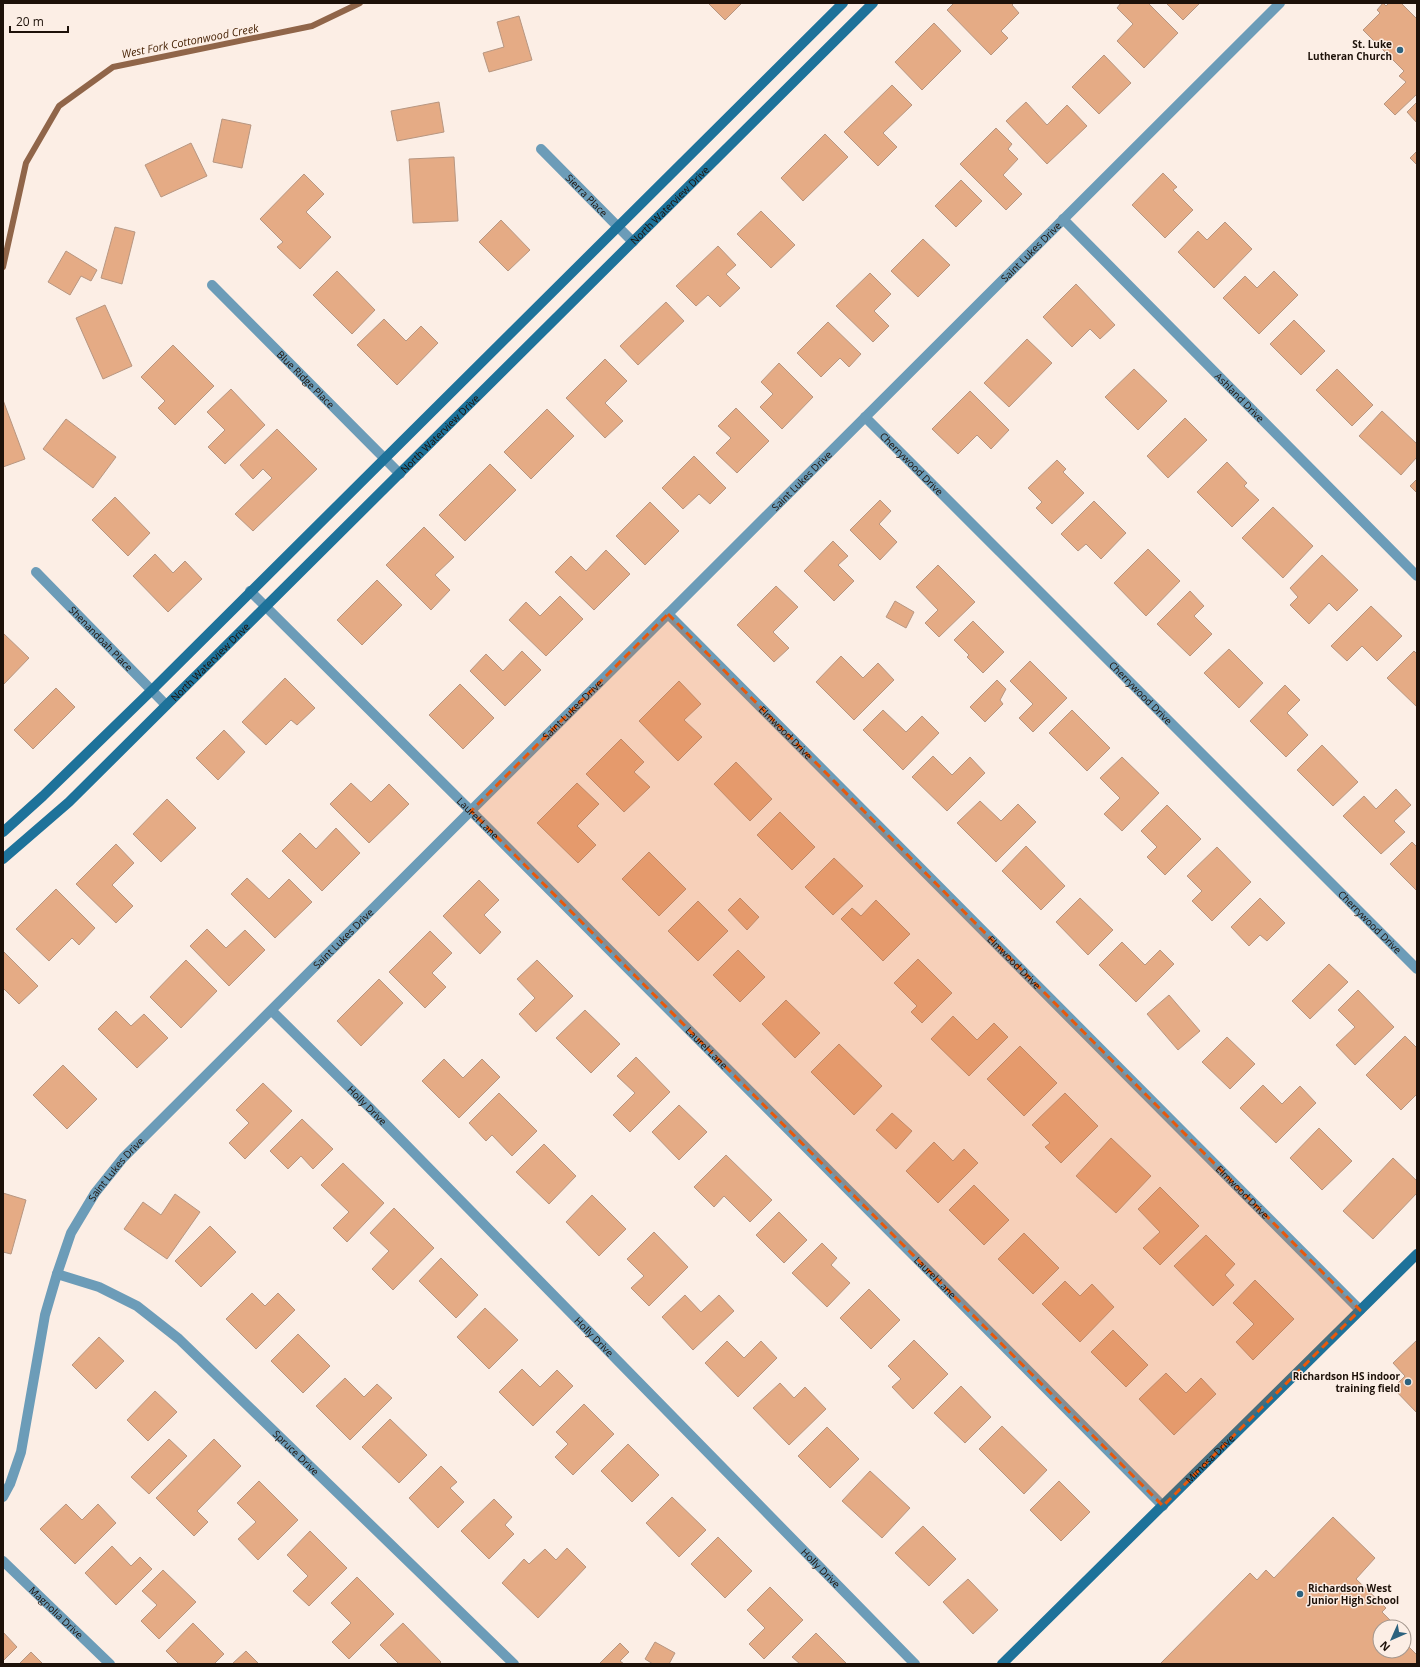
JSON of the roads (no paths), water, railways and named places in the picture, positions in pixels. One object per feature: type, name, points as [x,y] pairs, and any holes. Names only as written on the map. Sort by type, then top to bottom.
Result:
[{"type":"street","name":"North Waterview Drive","points":[[3,832],[44,796],[152,690],[843,3]]},
{"type":"street","name":"North Waterview Drive","points":[[3,859],[69,802],[873,3]]},
{"type":"street","name":"Saint Lukes Drive","points":[[3,1497],[10,1484],[22,1452],[45,1315],[71,1233],[95,1193],[123,1158],[272,1011],[1280,3]]},
{"type":"street","name":"Sierra Place","points":[[541,149],[633,242]]},
{"type":"street","name":"Ashland Drive","points":[[1063,219],[1417,576]]},
{"type":"street","name":"Blue Ridge Place","points":[[212,284],[400,474]]},
{"type":"street","name":"Cherrywood Drive","points":[[865,417],[1417,969]]},
{"type":"street","name":"Shenandoah Place","points":[[36,572],[166,704]]},
{"type":"street","name":"Laurel Lane","points":[[250,591],[1163,1506]]},
{"type":"street","name":"Elmwood Drive","points":[[668,614],[1360,1310]]},
{"type":"street","name":"Holly Drive","points":[[272,1011],[371,1109],[915,1664]]},
{"type":"street","name":"Mimosa Drive","points":[[1002,1664],[1417,1254]]},
{"type":"street","name":"Spruce Drive","points":[[57,1274],[99,1287],[137,1306],[179,1339],[514,1664]]},
{"type":"street","name":"Magnolia Drive","points":[[3,1561],[110,1664]]},
{"type":"waterway","name":"West Fork Cottonwood Creek","points":[[3,267],[26,163],[59,106],[113,67],[312,26],[360,3]]},
{"type":"place","name":"St. Luke Lutheran Church","points":[[1400,50]]},
{"type":"place","name":"Richardson HS indoor training field","points":[[1408,1382]]},
{"type":"place","name":"Richardson West Junior High School","points":[[1300,1594]]}]
